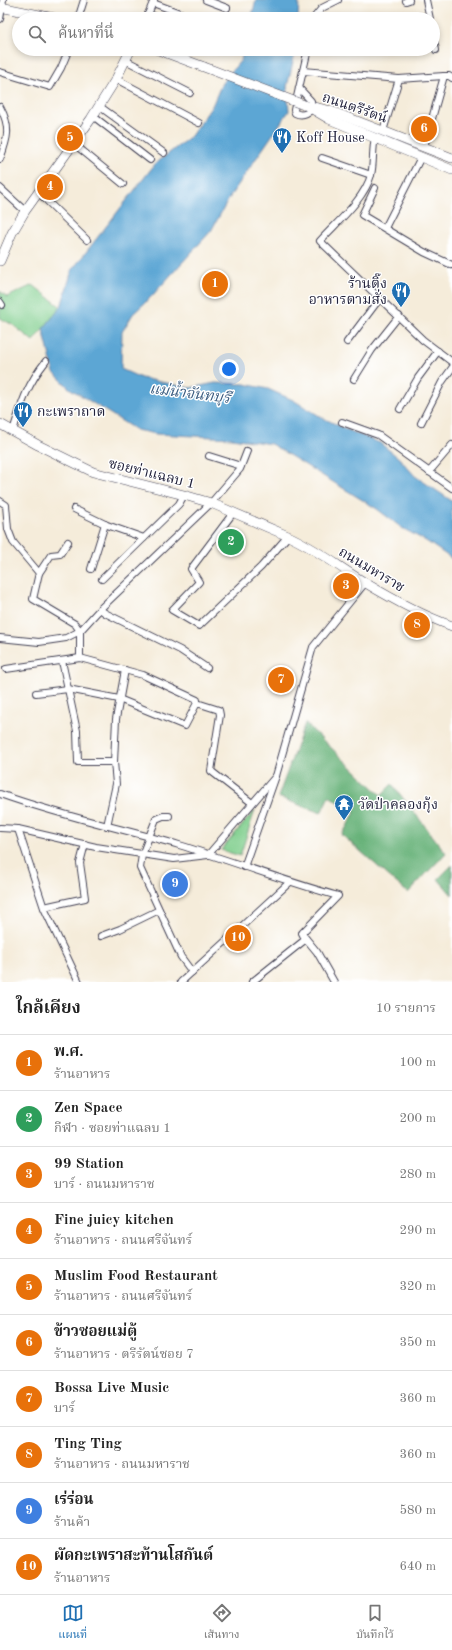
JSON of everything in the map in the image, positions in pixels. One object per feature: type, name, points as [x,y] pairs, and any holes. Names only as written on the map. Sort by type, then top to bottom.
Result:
[{"type":"main road","points":[[2,5],[30,12]]},
{"type":"main road","points":[[0,261],[12,233],[25,211],[100,106],[127,56]]},
{"type":"main road","name":"ถนนตรีรัตน์","points":[[174,56],[309,107],[332,111],[452,158]]},
{"type":"main road","name":"ถนนตรีรัตน์","points":[[309,107],[328,119],[452,170]]},
{"type":"main road","name":"ซอยท่าแฉลบ 1","points":[[0,424],[38,445],[94,472],[211,503],[301,542]]},
{"type":"main road","name":"ถนนมหาราช","points":[[301,542],[365,583],[419,612],[452,626]]},
{"type":"street","points":[[80,12],[84,0]]},
{"type":"street","points":[[206,0],[227,8]]},
{"type":"street","points":[[319,12],[322,8],[338,0]]},
{"type":"street","points":[[426,0],[429,12]]},
{"type":"street","points":[[149,12],[153,1],[179,12]]},
{"type":"street","points":[[0,20],[2,5]]},
{"type":"street","points":[[0,72],[50,87],[66,56]]},
{"type":"street","points":[[299,88],[311,101],[309,107],[303,114],[297,114],[294,112],[299,88],[306,56]]},
{"type":"street","points":[[125,60],[190,93]]},
{"type":"street","points":[[303,71],[399,79],[444,76],[449,76],[452,78]]},
{"type":"street","points":[[424,147],[444,76]]},
{"type":"street","points":[[116,79],[199,123]]},
{"type":"street","points":[[384,131],[399,79]]},
{"type":"street","points":[[100,106],[164,153]]},
{"type":"street","points":[[0,107],[6,117],[8,138],[0,159]]},
{"type":"street","points":[[93,116],[150,160]]},
{"type":"street","points":[[375,138],[370,175],[360,196],[320,241],[399,316],[422,340],[452,362]]},
{"type":"street","points":[[73,143],[122,184]]},
{"type":"street","points":[[385,228],[421,157]]},
{"type":"street","points":[[322,158],[370,175]]},
{"type":"street","points":[[0,188],[25,211]]},
{"type":"street","points":[[375,188],[362,215],[424,252],[452,265]]},
{"type":"street","points":[[38,192],[87,240]]},
{"type":"street","points":[[347,342],[380,298]]},
{"type":"street","points":[[354,378],[372,350],[399,316]]},
{"type":"street","points":[[400,409],[418,378],[438,352]]},
{"type":"street","points":[[13,431],[30,384],[46,361]]},
{"type":"street","points":[[421,423],[442,382],[452,368]]},
{"type":"street","points":[[342,422],[378,436],[452,488]]},
{"type":"street","points":[[429,472],[452,445]]},
{"type":"street","points":[[0,638],[39,642],[66,638],[80,631],[100,609],[211,503],[240,469],[247,451]]},
{"type":"street","points":[[209,456],[241,466]]},
{"type":"street","points":[[102,579],[179,504],[184,495]]},
{"type":"street","points":[[0,501],[6,505],[8,529],[13,542],[39,573]]},
{"type":"street","points":[[74,508],[105,524],[144,538]]},
{"type":"street","points":[[233,513],[191,569],[198,582],[172,610],[198,626],[261,567],[288,536]]},
{"type":"street","points":[[91,569],[105,524]]},
{"type":"street","points":[[68,542],[60,554],[51,555],[39,573],[33,599],[75,624],[80,631],[80,658]]},
{"type":"street","points":[[244,867],[276,776],[313,647],[365,583]]},
{"type":"street","points":[[100,609],[105,613],[180,650],[207,668]]},
{"type":"street","points":[[6,669],[80,658],[143,675],[196,700],[197,703],[219,710],[220,715],[211,771],[252,803]]},
{"type":"street","points":[[62,661],[77,731],[78,762],[114,762]]},
{"type":"street","points":[[107,826],[116,784],[114,762],[116,719],[125,670]]},
{"type":"street","points":[[36,693],[68,689],[119,699],[185,726],[197,703]]},
{"type":"street","points":[[0,828],[18,829],[142,855],[174,859],[208,855],[276,776]]},
{"type":"street","points":[[0,794],[26,803],[150,837],[338,896],[303,930],[302,935],[318,952],[334,982]]},
{"type":"street","points":[[169,816],[163,816],[156,819],[142,855],[140,868],[181,957],[192,972]]},
{"type":"street","points":[[18,829],[44,907],[79,982]]},
{"type":"street","points":[[85,844],[80,863],[85,898]]},
{"type":"street","points":[[181,982],[290,882]]},
{"type":"street","points":[[44,907],[93,896]]},
{"type":"street","points":[[101,936],[120,929],[159,910]]},
{"type":"street","points":[[252,982],[306,939]]},
{"type":"green space","points":[[33,285],[61,307],[33,341],[13,325],[0,318],[0,291],[7,297]]},
{"type":"green space","points":[[305,723],[381,795],[392,784],[446,853],[408,893],[342,835],[355,812],[329,796],[321,813],[278,797]]},
{"type":"green space","points":[[255,810],[240,856],[221,850]]},
{"type":"green space","points":[[452,865],[452,895],[438,879]]},
{"type":"water","points":[[256,0],[299,0],[298,12],[253,12]]},
{"type":"water","name":"แม่น้ำจันทบุรี","points":[[242,56],[294,56],[287,87],[289,111],[231,195],[211,231],[150,298],[133,314],[122,332],[121,369],[141,378],[190,388],[215,383],[245,384],[268,389],[293,400],[323,418],[380,443],[399,458],[415,476],[452,501],[452,559],[426,541],[402,528],[377,509],[271,444],[232,438],[156,434],[136,430],[69,388],[54,373],[43,329],[61,307],[72,270],[155,164],[191,136],[212,106],[222,83],[241,60]]},
{"type":"place","name":"ข้าวซอยแม่ตู้","points":[[424,129]]},
{"type":"place","name":"Muslim Food Restaurant","points":[[70,138]]},
{"type":"place","name":"Koff House","points":[[282,154]]},
{"type":"place","name":"Fine juicy kitchen","points":[[50,187]]},
{"type":"place","name":"พ.ศ.","points":[[215,284]]},
{"type":"place","name":"ร้านติ๊ง อาหารตามสั่ง","points":[[401,308]]},
{"type":"place","name":"กะเพราถาด","points":[[23,428]]},
{"type":"place","name":"Zen Space","points":[[231,542]]},
{"type":"place","name":"99 Station","points":[[346,586]]},
{"type":"place","name":"Ting Ting","points":[[417,625]]},
{"type":"place","name":"Bossa Live Music","points":[[281,680]]},
{"type":"place","name":"วัดป่าคลองกุ้ง","points":[[344,821]]},
{"type":"place","name":"เร่ร่อน","points":[[175,884]]},
{"type":"place","name":"ผัดกะเพราสะท้านโสกันต์","points":[[238,938]]}]
